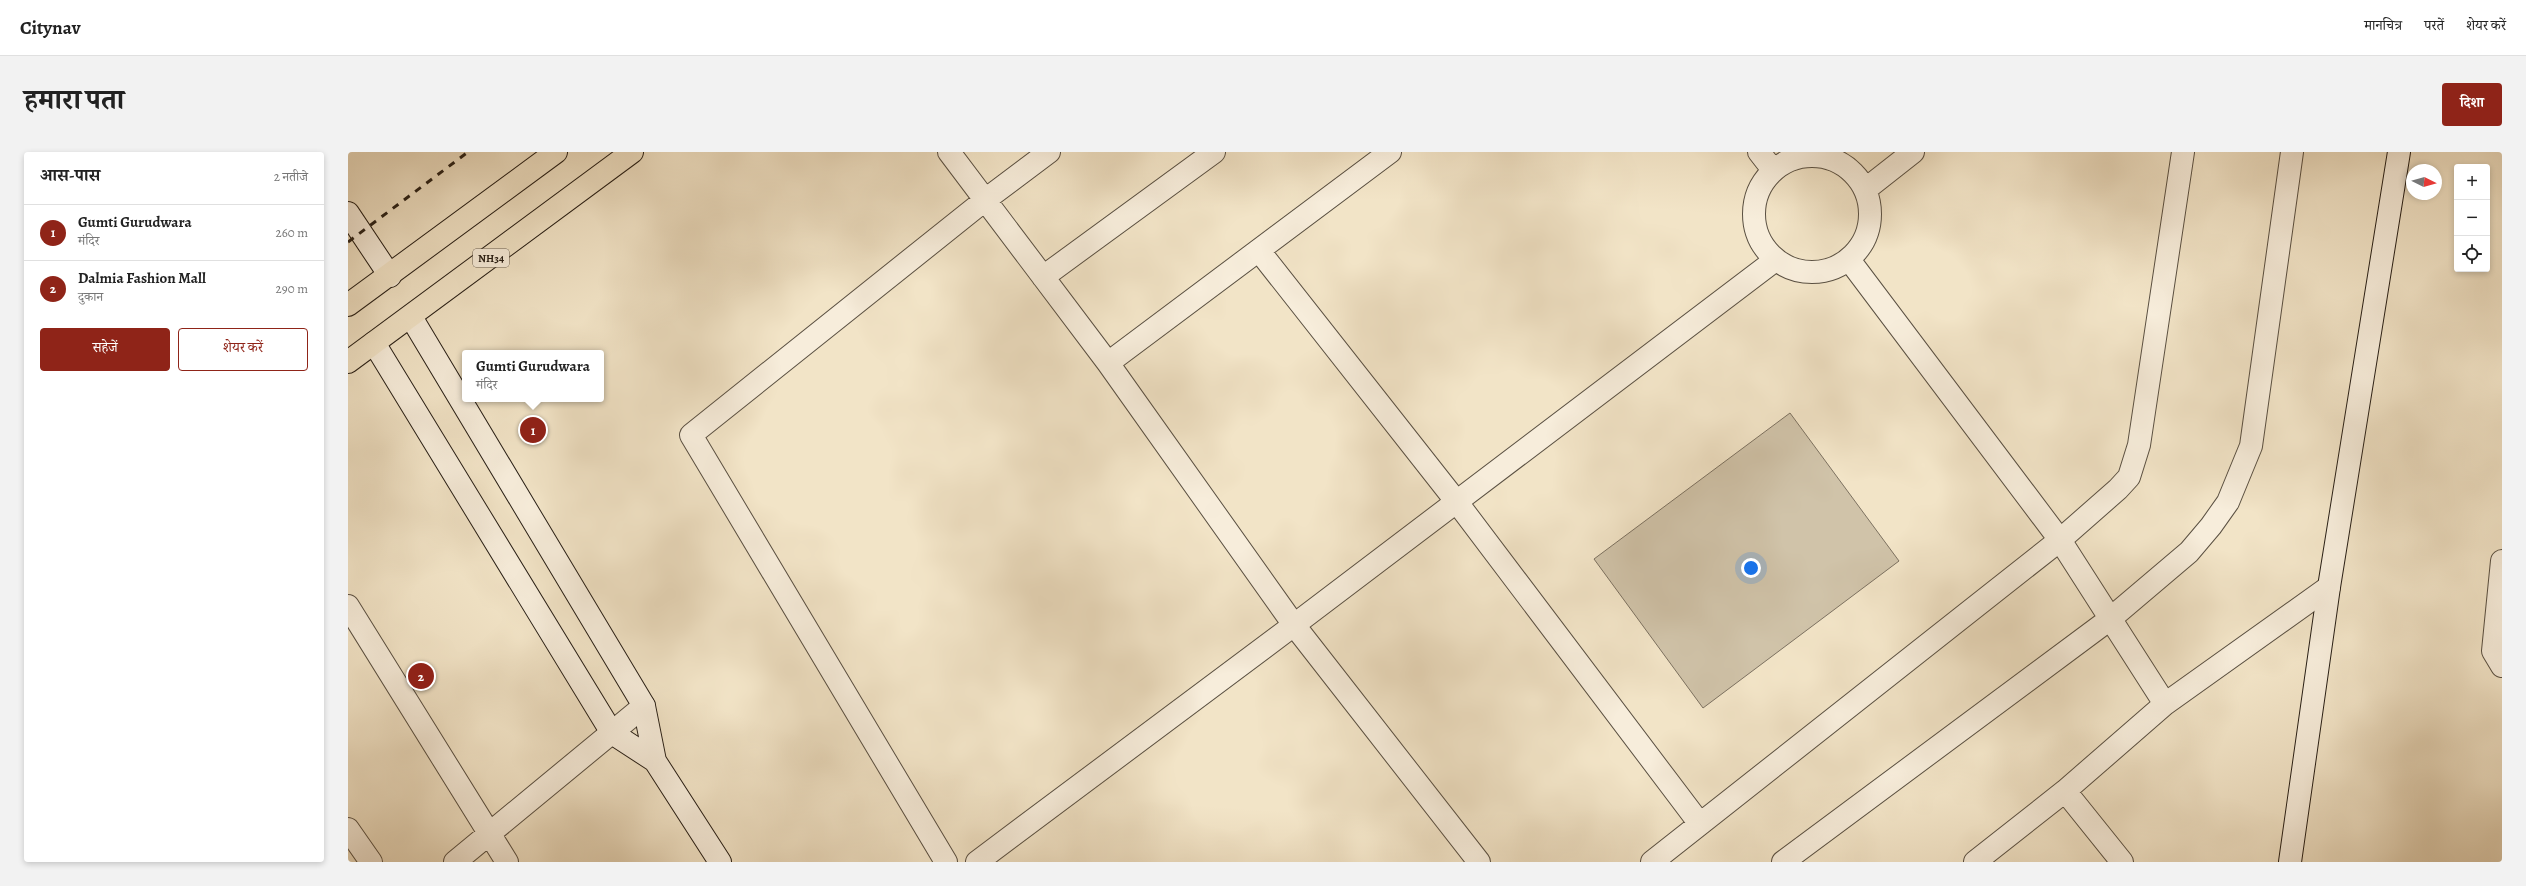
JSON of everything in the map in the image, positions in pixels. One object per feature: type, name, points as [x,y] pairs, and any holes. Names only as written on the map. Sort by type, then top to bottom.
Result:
[{"type":"highway","points":[[348,305],[390,276],[556,152]]},
{"type":"highway","name":"NH34","points":[[348,362],[411,317],[632,152]]},
{"type":"street","points":[[949,152],[1108,363],[1294,626],[1479,862]]},
{"type":"street","points":[[946,862],[691,435],[985,200],[1049,152]]},
{"type":"street","points":[[1043,277],[1214,152]]},
{"type":"street","points":[[1108,363],[1260,252],[1390,152]]},
{"type":"street","points":[[1759,152],[1773,170]]},
{"type":"street","points":[[1866,190],[1913,152]]},
{"type":"street","points":[[1652,862],[2060,540],[2118,489],[2128,476],[2139,445],[2183,152]]},
{"type":"street","points":[[1784,862],[2110,618],[2189,552],[2228,502],[2251,446],[2292,152]]},
{"type":"street","points":[[2290,862],[2329,587],[2399,152]]},
{"type":"street","points":[[1797,157],[1824,157],[1849,168],[1866,190],[1871,215],[1866,240],[1850,261],[1812,275],[1774,261],[1756,233],[1755,199],[1773,170],[1797,157]]},
{"type":"street","points":[[348,213],[390,276]]},
{"type":"street","points":[[1260,252],[1456,501],[1700,824]]},
{"type":"street","points":[[977,862],[1294,626],[1456,501],[1774,261]]},
{"type":"street","points":[[1850,261],[2060,540],[2165,704]]},
{"type":"street","points":[[411,317],[644,706],[655,761],[720,862]]},
{"type":"street","points":[[374,343],[612,733],[655,761]]},
{"type":"street","points":[[2502,561],[2493,651],[2502,666]]},
{"type":"street","points":[[1975,862],[2065,791],[2165,704],[2329,587]]},
{"type":"street","points":[[348,606],[507,862]]},
{"type":"street","points":[[454,862],[491,834],[644,706]]},
{"type":"street","points":[[2065,791],[2122,862]]},
{"type":"street","points":[[348,828],[371,862]]},
{"type":"shaded area","points":[[1790,413],[1899,561],[1703,708],[1594,559]]},
{"type":"railway","points":[[348,242],[468,152]]},
{"type":"place","name":"Gumti Gurudwara","points":[[533,430]]},
{"type":"place","name":"Dalmia Fashion Mall","points":[[421,676]]}]
